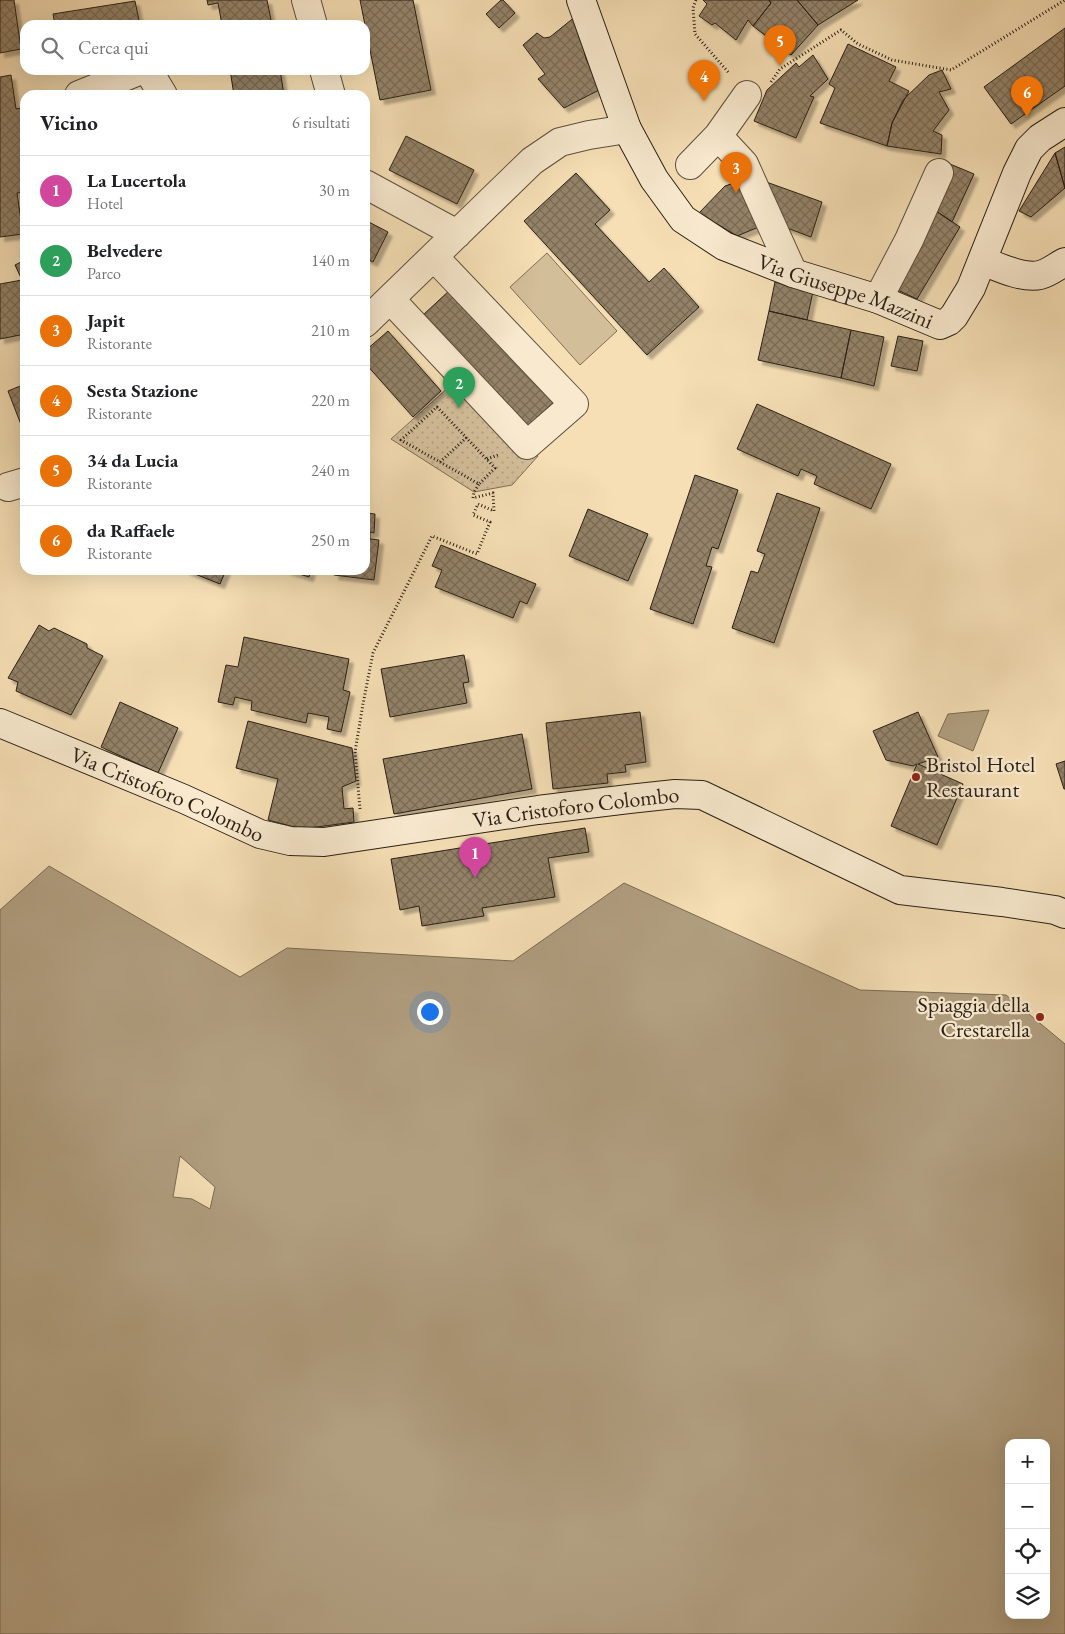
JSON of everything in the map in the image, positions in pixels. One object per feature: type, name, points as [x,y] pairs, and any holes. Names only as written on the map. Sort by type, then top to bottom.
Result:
[{"type":"street","points":[[306,0],[312,20]]},
{"type":"street","name":"Via Giuseppe Mazzini","points":[[581,0],[627,129],[654,179],[683,218],[724,246],[793,273],[878,299],[940,325],[954,316],[971,288],[1017,173],[1029,149],[1040,138],[1065,122]]},
{"type":"street","points":[[91,90],[129,75]]},
{"type":"street","points":[[151,75],[160,90]]},
{"type":"street","points":[[325,75],[330,90]]},
{"type":"street","points":[[690,165],[718,136],[747,95]]},
{"type":"street","points":[[370,319],[532,161],[560,142],[589,134],[627,129]]},
{"type":"street","points":[[718,136],[744,164],[793,273]]},
{"type":"street","points":[[878,299],[910,240],[939,173]]},
{"type":"street","points":[[370,187],[458,234]]},
{"type":"street","points":[[390,300],[527,445],[574,404],[434,256]]},
{"type":"street","points":[[983,260],[1002,269],[1022,275],[1040,275],[1065,262]]},
{"type":"street","name":"Via Cristoforo Colombo","points":[[0,723],[184,799],[260,834],[304,842],[324,842],[362,837],[538,810],[620,800],[675,794],[702,795],[900,890],[1002,902],[1055,910],[1065,914]]},
{"type":"path","points":[[696,0],[692,8],[695,34],[747,95],[757,99],[780,69],[841,30],[858,44],[892,60],[951,70],[1065,0]]},
{"type":"path","points":[[362,837],[356,752],[373,653],[432,536],[477,554],[490,522],[474,515],[478,504],[494,510],[492,493],[473,498],[478,484],[495,468],[437,407],[401,440],[478,484]]},
{"type":"path","points":[[440,462],[467,438]]},
{"type":"shaded area","points":[[547,253],[617,331],[580,365],[510,287]]},
{"type":"shaded area","points":[[461,376],[538,456],[512,485],[474,492],[391,439]]},
{"type":"shaded area","points":[[989,710],[973,751],[938,736],[948,714]]},
{"type":"shaded area","points":[[49,866],[240,977],[287,948],[513,961],[624,883],[860,990],[1006,995],[1065,1044],[1065,1634],[0,1634],[0,910]],"holes":[[[180,1156],[215,1187],[210,1209],[192,1199],[173,1197]]]},
{"type":"building","points":[[0,0],[14,0],[20,49],[0,53]]},
{"type":"building","points":[[207,0],[267,0],[271,20],[221,20],[218,3],[208,5]]},
{"type":"building","points":[[360,0],[413,0],[431,90],[380,100],[370,50],[370,20],[364,20]]},
{"type":"building","points":[[501,0],[515,13],[499,28],[486,14]]},
{"type":"building","points":[[703,0],[769,0],[771,3],[753,26],[748,20],[736,40],[715,23],[712,25],[699,16],[707,4]]},
{"type":"building","points":[[769,0],[797,0],[818,25],[791,55],[753,26],[771,3]]},
{"type":"building","points":[[797,0],[858,0],[818,25]]},
{"type":"building","points":[[135,1],[139,20],[54,20],[53,14]]},
{"type":"building","points":[[576,16],[586,59],[601,89],[564,108],[538,79],[545,74],[523,45],[537,33],[544,38],[550,37]]},
{"type":"building","points":[[1065,28],[1065,86],[1011,124],[984,87]]},
{"type":"building","points":[[848,44],[896,67],[889,81],[909,91],[892,123],[887,146],[820,123],[835,88],[829,84]]},
{"type":"building","points":[[813,55],[828,79],[810,96],[814,97],[796,138],[754,121],[767,90],[796,63],[799,67]]},
{"type":"building","points":[[942,70],[951,89],[939,92],[949,110],[933,131],[942,135],[941,154],[887,146],[892,123],[903,100],[929,75]]},
{"type":"building","points":[[11,75],[16,109],[20,108],[20,193],[17,193],[20,214],[20,234],[0,237],[0,77]]},
{"type":"building","points":[[231,75],[281,75],[283,90],[233,90]]},
{"type":"building","points":[[406,136],[474,170],[457,204],[389,170]]},
{"type":"building","points":[[1065,147],[1065,188],[1055,153]]},
{"type":"building","points":[[1055,153],[1065,188],[1031,217],[1019,211]]},
{"type":"building","points":[[950,164],[974,174],[952,222],[930,207]]},
{"type":"building","points":[[576,173],[610,210],[595,224],[649,282],[664,268],[699,307],[647,355],[524,221]]},
{"type":"building","points":[[746,179],[766,224],[737,236],[699,213],[725,186]]},
{"type":"building","points":[[758,179],[822,202],[811,237],[771,222]]},
{"type":"building","points":[[930,207],[960,227],[917,299],[891,287]]},
{"type":"building","points":[[370,223],[388,232],[373,262],[370,260]]},
{"type":"building","points":[[20,262],[20,276],[15,265]]},
{"type":"building","points":[[20,280],[20,335],[0,339],[0,284]]},
{"type":"building","points":[[775,282],[813,291],[807,320],[769,311]]},
{"type":"building","points":[[451,289],[556,400],[528,426],[423,315]]},
{"type":"building","points":[[769,311],[851,330],[841,378],[758,360]]},
{"type":"building","points":[[851,330],[884,337],[874,386],[841,378]]},
{"type":"building","points":[[388,331],[441,391],[413,417],[370,369],[370,347]]},
{"type":"building","points":[[898,336],[923,341],[917,371],[891,366]]},
{"type":"building","points":[[20,386],[20,422],[8,391]]},
{"type":"building","points":[[757,404],[891,464],[871,509],[814,484],[817,476],[801,469],[798,476],[737,449]]},
{"type":"building","points":[[695,475],[738,490],[718,549],[712,547],[706,566],[712,567],[693,624],[650,609]]},
{"type":"building","points":[[777,493],[820,508],[774,643],[732,628],[751,571],[758,573],[765,554],[757,551]]},
{"type":"building","points":[[588,509],[648,534],[628,581],[569,556]]},
{"type":"building","points":[[370,514],[375,514],[374,533],[370,532]]},
{"type":"building","points":[[370,539],[379,540],[374,580],[334,575],[370,575]]},
{"type":"building","points":[[441,545],[536,584],[527,604],[520,601],[513,618],[435,587],[442,570],[432,566]]},
{"type":"building","points":[[198,575],[224,575],[220,584]]},
{"type":"building","points":[[39,625],[49,631],[54,628],[87,644],[87,648],[103,656],[71,715],[16,691],[18,682],[8,678]]},
{"type":"building","points":[[244,637],[349,659],[343,690],[350,692],[341,732],[327,729],[329,717],[308,713],[306,723],[251,710],[252,701],[235,697],[233,705],[218,702],[226,665],[238,667]]},
{"type":"building","points":[[464,655],[469,682],[463,683],[467,703],[390,717],[381,669]]},
{"type":"building","points":[[120,702],[178,728],[158,773],[101,747]]},
{"type":"building","points":[[640,712],[646,762],[625,765],[626,772],[607,774],[608,783],[553,789],[546,723]]},
{"type":"building","points":[[918,712],[938,757],[918,764],[963,784],[937,845],[891,826],[917,764],[913,766],[886,760],[873,731]]},
{"type":"building","points":[[248,721],[352,748],[356,781],[342,787],[344,809],[353,808],[354,822],[302,829],[268,820],[278,779],[236,768]]},
{"type":"building","points":[[522,734],[532,789],[394,814],[383,759]]},
{"type":"building","points":[[1065,761],[1065,789],[1064,789],[1056,764]]},
{"type":"building","points":[[585,828],[589,852],[548,858],[555,897],[482,908],[484,916],[422,926],[419,906],[400,910],[391,859]]},
{"type":"place","name":"34 da Lucia","points":[[780,66]]},
{"type":"place","name":"Sesta Stazione","points":[[704,101]]},
{"type":"place","name":"da Raffaele","points":[[1027,117]]},
{"type":"place","name":"Japit","points":[[736,193]]},
{"type":"place","name":"Belvedere","points":[[459,408]]},
{"type":"place","name":"Bristol Hotel Restaurant","points":[[916,777]]},
{"type":"place","name":"La Lucertola","points":[[475,878]]},
{"type":"place","name":"Spiaggia della Crestarella","points":[[1040,1017]]}]
